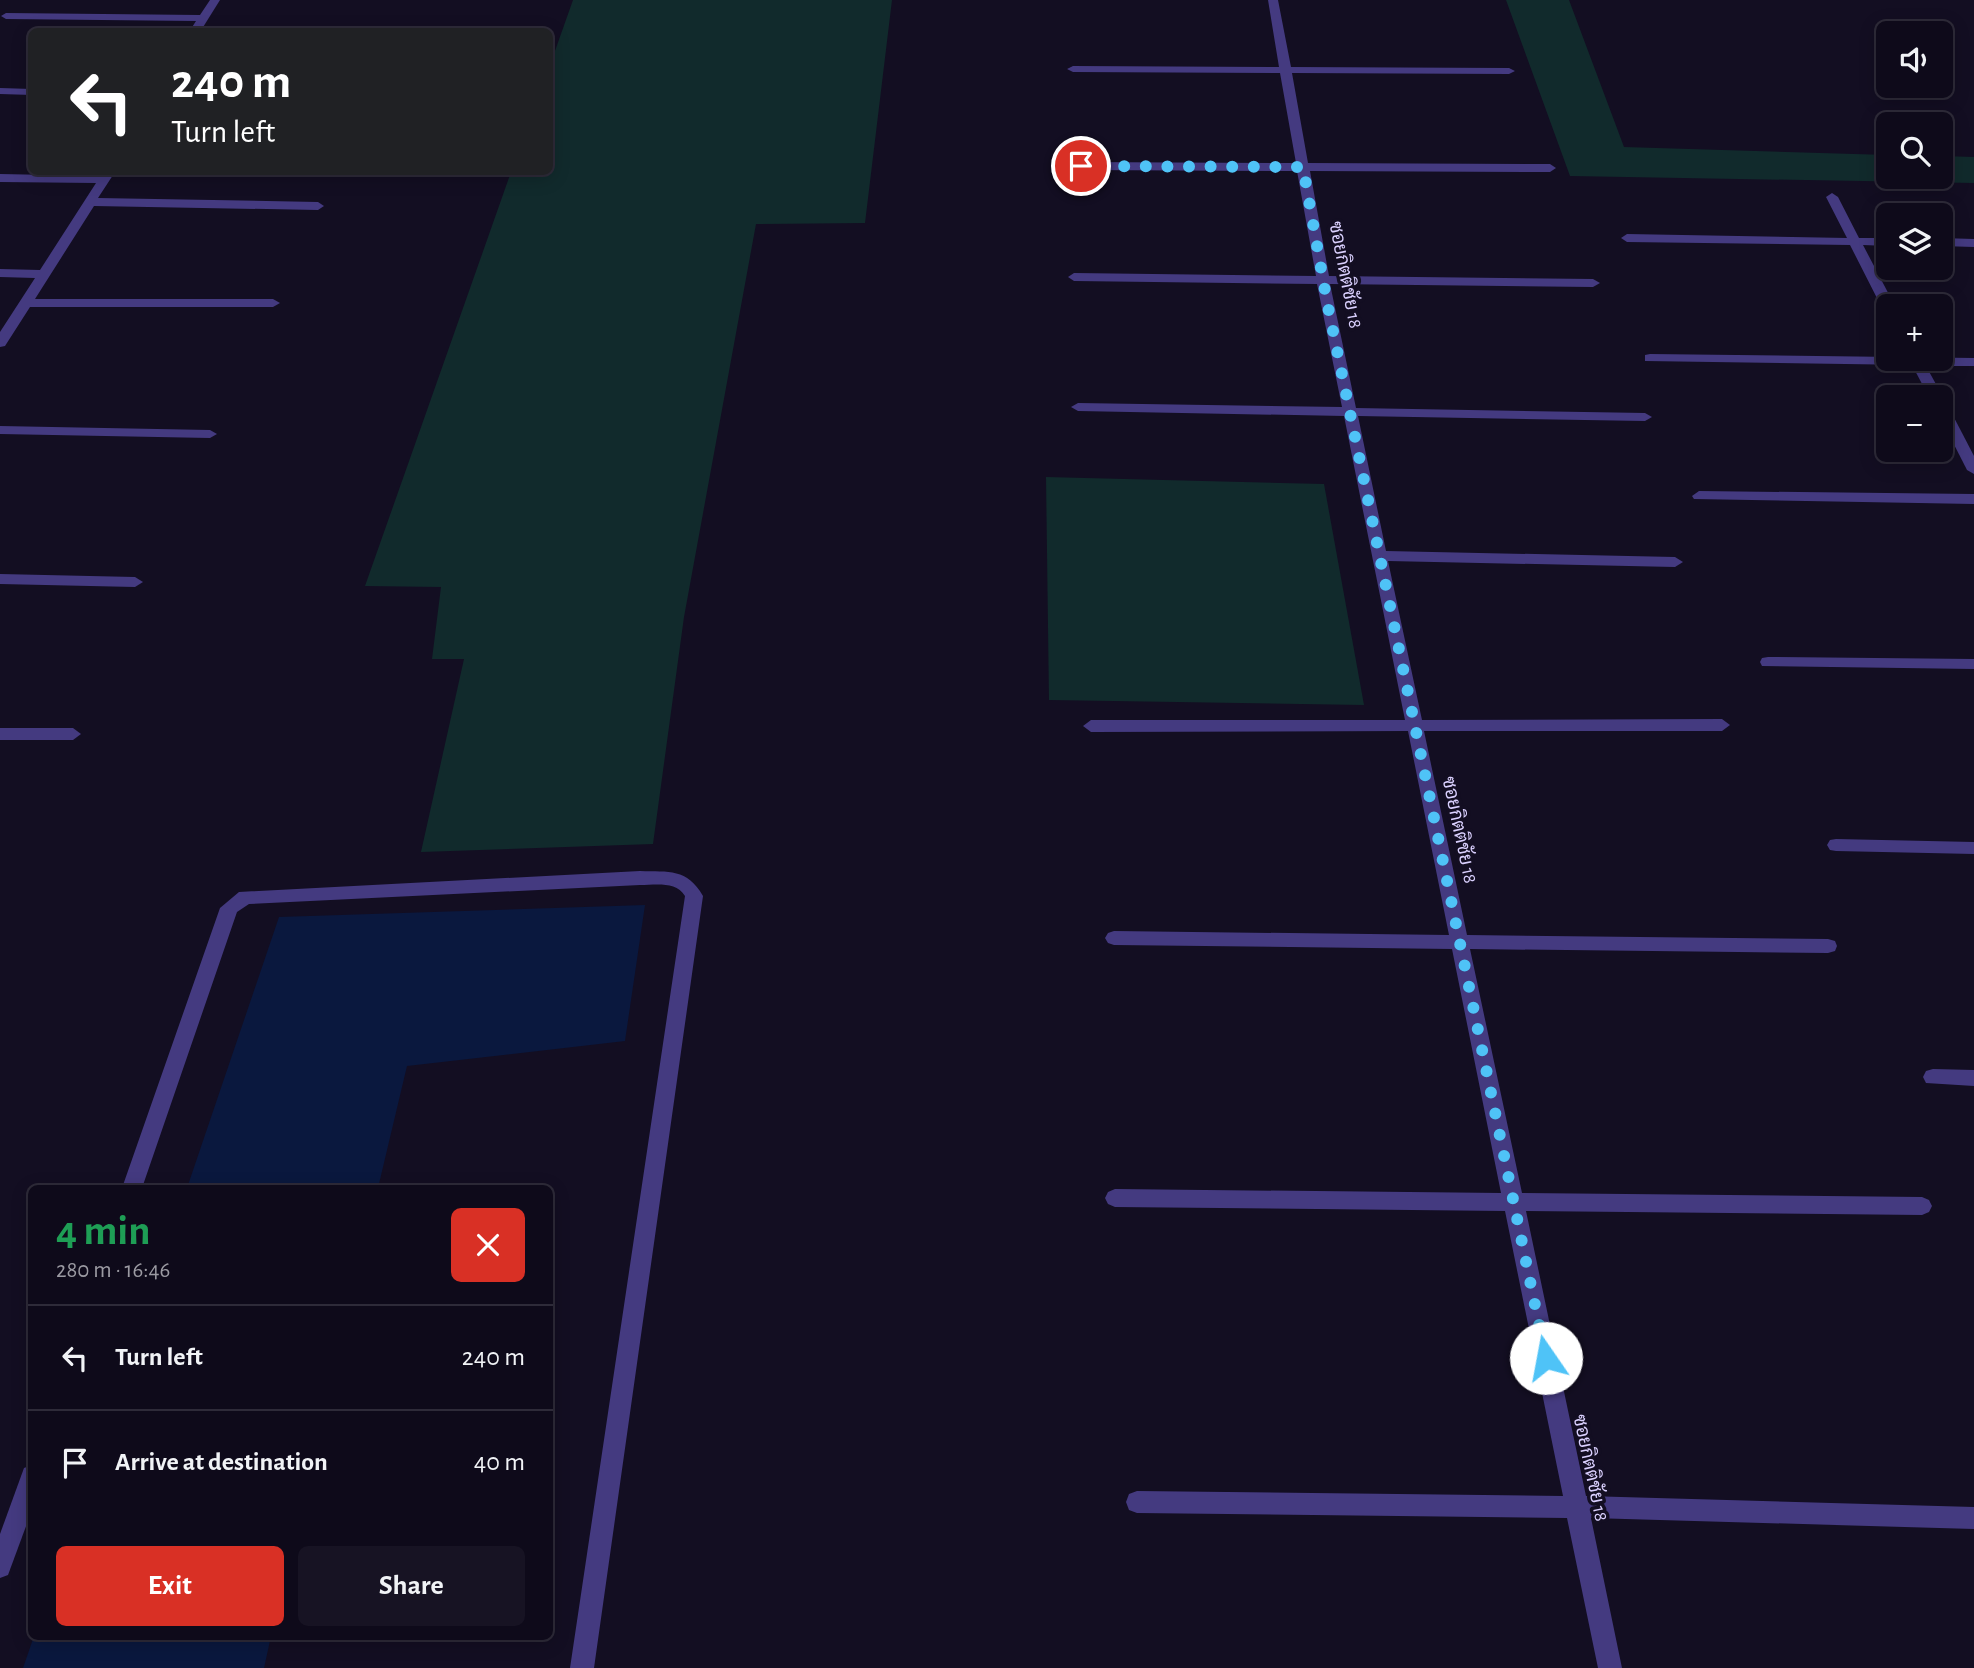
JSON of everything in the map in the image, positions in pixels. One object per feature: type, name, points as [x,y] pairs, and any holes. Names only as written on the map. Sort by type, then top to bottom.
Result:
[{"type":"street","points":[[197,28],[215,0]]},
{"type":"street","name":"ซอยกิตติชัย 18","points":[[1273,0],[1350,412],[1610,1668]]},
{"type":"street","points":[[6,16],[203,19]]},
{"type":"street","points":[[1073,69],[1509,71]]},
{"type":"street","points":[[0,91],[28,92]]},
{"type":"street","points":[[1081,166],[1550,168]]},
{"type":"street","points":[[0,178],[106,176]]},
{"type":"street","points":[[0,343],[106,176]]},
{"type":"street","points":[[1832,197],[1882,294]]},
{"type":"street","points":[[91,202],[318,206]]},
{"type":"street","points":[[1627,238],[1876,242]]},
{"type":"street","points":[[1953,242],[1974,243]]},
{"type":"street","points":[[0,273],[44,274]]},
{"type":"street","points":[[1074,277],[1593,283]]},
{"type":"street","points":[[25,303],[273,303]]},
{"type":"street","points":[[1650,358],[1876,360]]},
{"type":"street","points":[[1953,361],[1974,362]]},
{"type":"street","points":[[1078,407],[1645,417]]},
{"type":"street","points":[[1953,429],[1974,470]]},
{"type":"street","points":[[0,430],[210,433]]},
{"type":"street","points":[[1699,496],[1974,499]]},
{"type":"street","points":[[1380,556],[1675,562]]},
{"type":"street","points":[[0,579],[135,582]]},
{"type":"street","points":[[1768,662],[1974,664]]},
{"type":"street","points":[[1091,726],[1722,725]]},
{"type":"street","points":[[0,734],[73,734]]},
{"type":"street","points":[[1836,845],[1974,848]]},
{"type":"street","points":[[133,1185],[229,908],[244,897],[640,878],[674,879],[687,884],[694,896],[582,1668]]},
{"type":"street","points":[[1114,938],[1828,946]]},
{"type":"street","points":[[1933,1077],[1974,1078]]},
{"type":"street","points":[[1115,1198],[1922,1206]]},
{"type":"street","points":[[0,1567],[28,1487]]},
{"type":"street","points":[[1137,1502],[1577,1507],[1974,1518]]},
{"type":"green space","points":[[573,0],[892,0],[865,223],[756,224],[684,617],[653,844],[421,852],[464,659],[432,659],[441,587],[365,586],[510,175],[553,175],[553,57]]},
{"type":"green space","points":[[1506,0],[1569,0],[1624,147],[1876,155],[1876,181],[1570,176]]},
{"type":"green space","points":[[1953,156],[1974,157],[1974,183],[1953,183]]},
{"type":"green space","points":[[1046,477],[1324,484],[1364,705],[1049,700]]},
{"type":"water","points":[[645,905],[625,1041],[407,1066],[379,1185],[188,1185],[279,917]]},
{"type":"water","points":[[33,1640],[270,1640],[264,1668],[23,1668]]},
{"type":"route","points":[[1081,166],[1303,167],[1327,302],[1546,1358]]}]
